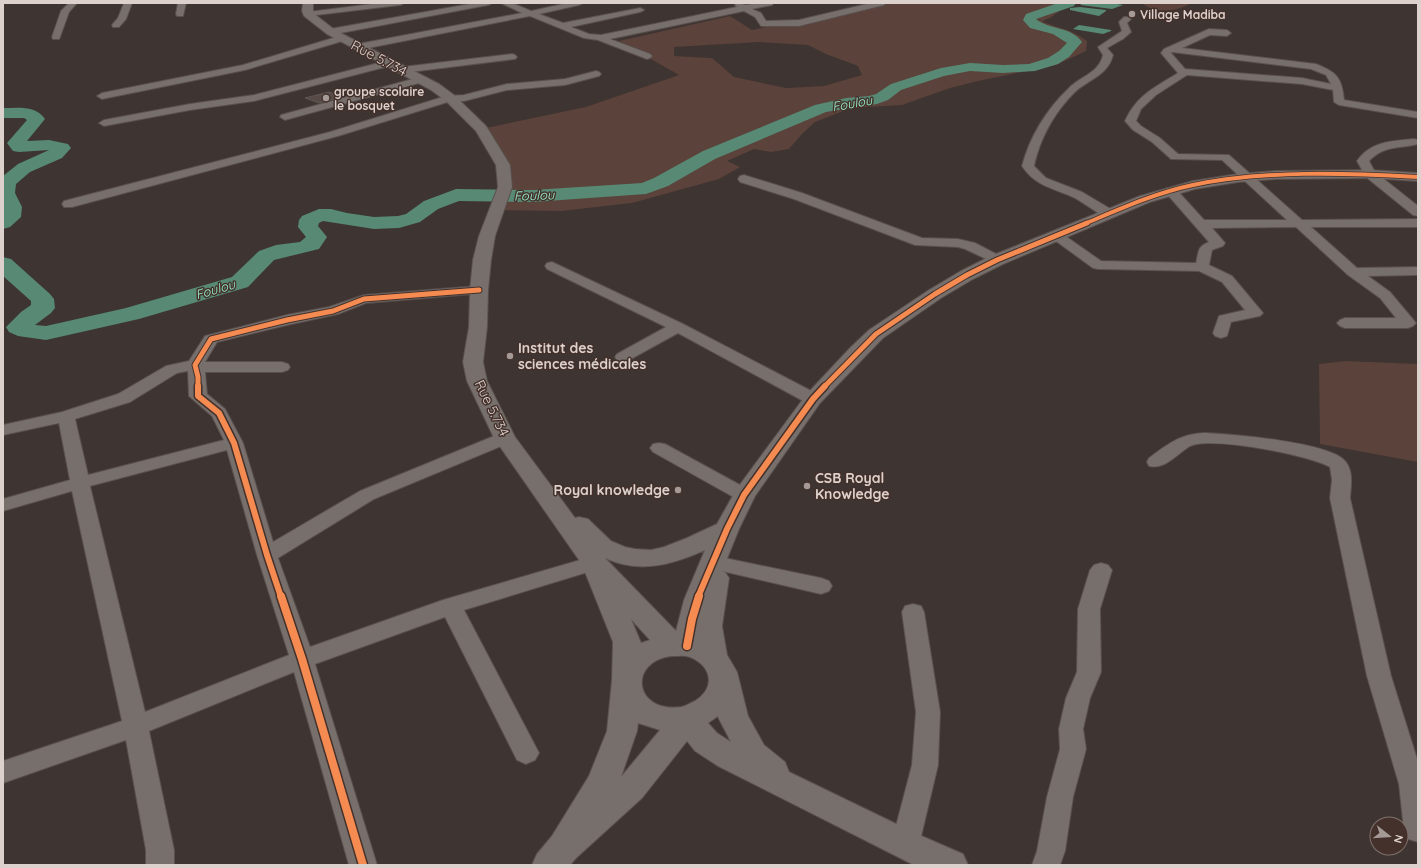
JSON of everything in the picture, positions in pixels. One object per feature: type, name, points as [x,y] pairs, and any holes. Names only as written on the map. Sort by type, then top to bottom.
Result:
[{"type":"street","points":[[56,37],[65,11],[74,3]]},
{"type":"street","points":[[116,25],[122,19],[128,3]]},
{"type":"street","points":[[180,14],[182,3]]},
{"type":"street","points":[[308,8],[400,3]]},
{"type":"street","points":[[330,32],[488,3]]},
{"type":"street","points":[[505,3],[587,36],[601,38],[647,56]]},
{"type":"street","points":[[358,47],[460,28],[579,3]]},
{"type":"street","points":[[734,3],[758,15],[764,24],[799,23],[881,3]]},
{"type":"street","points":[[601,38],[769,3]]},
{"type":"street","name":"Rue 5.734","points":[[308,8],[330,32],[390,63],[447,96],[481,129],[492,144],[503,165],[505,187],[487,236],[482,260],[479,290],[478,327],[473,362],[477,381],[505,438],[594,563],[679,645]]},
{"type":"street","points":[[562,26],[640,10]]},
{"type":"street","points":[[1109,214],[1074,193],[1039,179],[1031,172],[1028,166],[1030,157],[1043,128],[1052,116],[1055,109],[1072,90],[1096,74],[1108,60],[1108,55],[1102,47],[1128,32],[1123,22],[1127,19]]},
{"type":"street","points":[[1227,33],[1209,32],[1171,49],[1166,53],[1183,72],[1302,82],[1338,88]]},
{"type":"street","points":[[102,96],[245,67],[343,38]]},
{"type":"street","points":[[1171,49],[1313,66],[1330,73],[1338,88],[1339,102],[1418,115]]},
{"type":"street","points":[[402,70],[512,58]]},
{"type":"street","points":[[104,123],[254,98],[390,63]]},
{"type":"street","points":[[1183,72],[1183,74],[1152,93],[1136,108],[1130,121],[1144,133],[1156,140],[1175,158],[1225,157],[1354,272],[1385,295],[1408,323],[1345,323]]},
{"type":"street","points":[[447,96],[464,98],[508,87],[565,82],[596,74]]},
{"type":"street","points":[[68,204],[334,134],[447,96],[458,89],[539,75]]},
{"type":"street","points":[[285,117],[420,80]]},
{"type":"street","points":[[1414,142],[1390,145],[1372,151],[1363,161],[1370,174],[1418,212]]},
{"type":"street","points":[[679,645],[692,619],[697,600],[723,545],[744,495],[813,399],[876,334],[935,294],[967,275],[998,260],[1145,199],[1193,185],[1248,177],[1324,173],[1418,177]]},
{"type":"street","points":[[744,179],[798,196],[920,242],[958,243],[970,246],[998,260]]},
{"type":"street","points":[[1171,191],[1218,243],[1206,248],[1202,267]]},
{"type":"street","points":[[1202,224],[1418,223]]},
{"type":"street","points":[[1056,236],[1098,265],[1202,267],[1227,279],[1255,313],[1224,319],[1221,333]]},
{"type":"street","points":[[552,266],[678,327],[813,399]]},
{"type":"street","points":[[1354,272],[1418,271]]},
{"type":"street","points":[[363,865],[302,659],[267,555],[234,443],[219,414],[198,396],[198,377],[195,365],[211,339],[287,320],[334,311],[364,299],[479,290]]},
{"type":"street","points":[[623,357],[678,327]]},
{"type":"street","points":[[3,430],[66,416],[124,398],[172,369],[195,365],[208,368],[282,367]]},
{"type":"street","points":[[66,416],[136,726],[160,850],[160,865]]},
{"type":"street","points":[[267,555],[367,495],[505,438]]},
{"type":"street","points":[[1156,462],[1186,441],[1192,439],[1222,439],[1297,449],[1336,462],[1342,470],[1340,498],[1379,676],[1412,784],[1418,830]]},
{"type":"street","points":[[3,506],[80,483],[234,443]]},
{"type":"street","points":[[659,448],[744,495]]},
{"type":"street","points":[[542,488],[601,546],[622,555],[649,560],[723,545],[821,586]]},
{"type":"street","points":[[3,772],[136,726],[302,659],[451,606],[594,563],[627,642],[627,692],[633,703],[643,712],[657,718],[672,720],[687,719],[703,712],[715,703],[722,691],[708,626],[723,545]]},
{"type":"street","points":[[1046,865],[1051,851],[1060,797],[1073,749],[1071,729],[1076,706],[1089,672],[1089,609],[1101,570]]},
{"type":"street","points":[[451,606],[526,753]]},
{"type":"street","points":[[905,845],[925,765],[928,712],[913,612]]},
{"type":"street","points":[[556,856],[603,782],[622,731],[627,680],[630,670],[637,660],[647,652],[658,647],[679,645],[701,650],[718,668],[733,717],[754,754],[800,792]]},
{"type":"street","points":[[687,719],[706,742],[729,757],[905,845],[950,865]]},
{"type":"street","points":[[556,856],[631,788],[687,719]]},
{"type":"shaded area","points":[[876,3],[1077,3],[1062,9],[1043,22],[1071,32],[1087,41],[1086,51],[1056,65],[950,88],[902,105],[851,108],[815,122],[789,149],[771,152],[754,149],[727,161],[740,167],[719,179],[632,203],[561,211],[496,210],[505,176],[481,129],[586,107],[679,75],[619,41],[730,16],[752,30]],"holes":[[[759,42],[808,45],[826,54],[858,66],[862,75],[824,86],[786,88],[734,77],[712,58],[674,56],[674,47]]]},
{"type":"shaded area","points":[[1083,3],[1112,3],[1123,5],[1112,9],[1080,5]]},
{"type":"shaded area","points":[[1142,3],[1191,3],[1173,10],[1160,10],[1147,7]]},
{"type":"shaded area","points":[[1080,7],[1106,11],[1099,16],[1070,10],[1070,8]]},
{"type":"shaded area","points":[[1079,25],[1111,31],[1103,34],[1073,29]]},
{"type":"shaded area","points":[[1346,361],[1418,364],[1418,462],[1320,444],[1319,364]]},
{"type":"building","name":"groupe scolaire le bosquet","points":[[329,92],[342,97],[319,103],[305,98]]},
{"type":"waterway","name":"Foulou","points":[[3,264],[42,299],[43,308],[29,317],[18,327],[27,331],[46,333],[131,314],[240,282],[267,255],[310,245],[317,237],[308,227],[309,220],[319,215],[331,215],[345,219],[374,223],[399,222],[413,218],[431,205],[456,195],[533,196],[646,188],[661,182],[709,155],[821,108],[846,103],[871,101],[882,97],[896,87],[941,72],[970,67],[1003,69],[1030,68],[1053,61],[1064,54],[1075,42],[1058,31],[1035,25],[1029,20],[1031,17],[1070,3]]},
{"type":"waterway","name":"Foulou","points":[[3,113],[27,113],[37,119],[16,143],[19,147],[49,145],[62,148],[56,154],[24,168],[7,182],[5,193],[12,207],[11,217],[3,223]]},
{"type":"cycle path","points":[[687,646],[697,600],[727,529],[744,495],[813,399],[857,352],[876,334],[935,294],[967,275],[997,260],[1145,199],[1193,185],[1238,178],[1275,175],[1370,174],[1418,177]]},
{"type":"cycle path","points":[[363,865],[302,659],[267,555],[234,443],[219,413],[198,396],[198,377],[195,365],[211,339],[287,320],[333,311],[364,299],[479,290]]},
{"type":"place","name":"Village Madiba","points":[[1132,14]]},
{"type":"place","name":"groupe scolaire le bosquet","points":[[326,98]]},
{"type":"place","name":"Institut des sciences médicales","points":[[510,356]]},
{"type":"place","name":"CSB Royal Knowledge","points":[[807,486]]},
{"type":"place","name":"Royal knowledge","points":[[678,490]]}]
